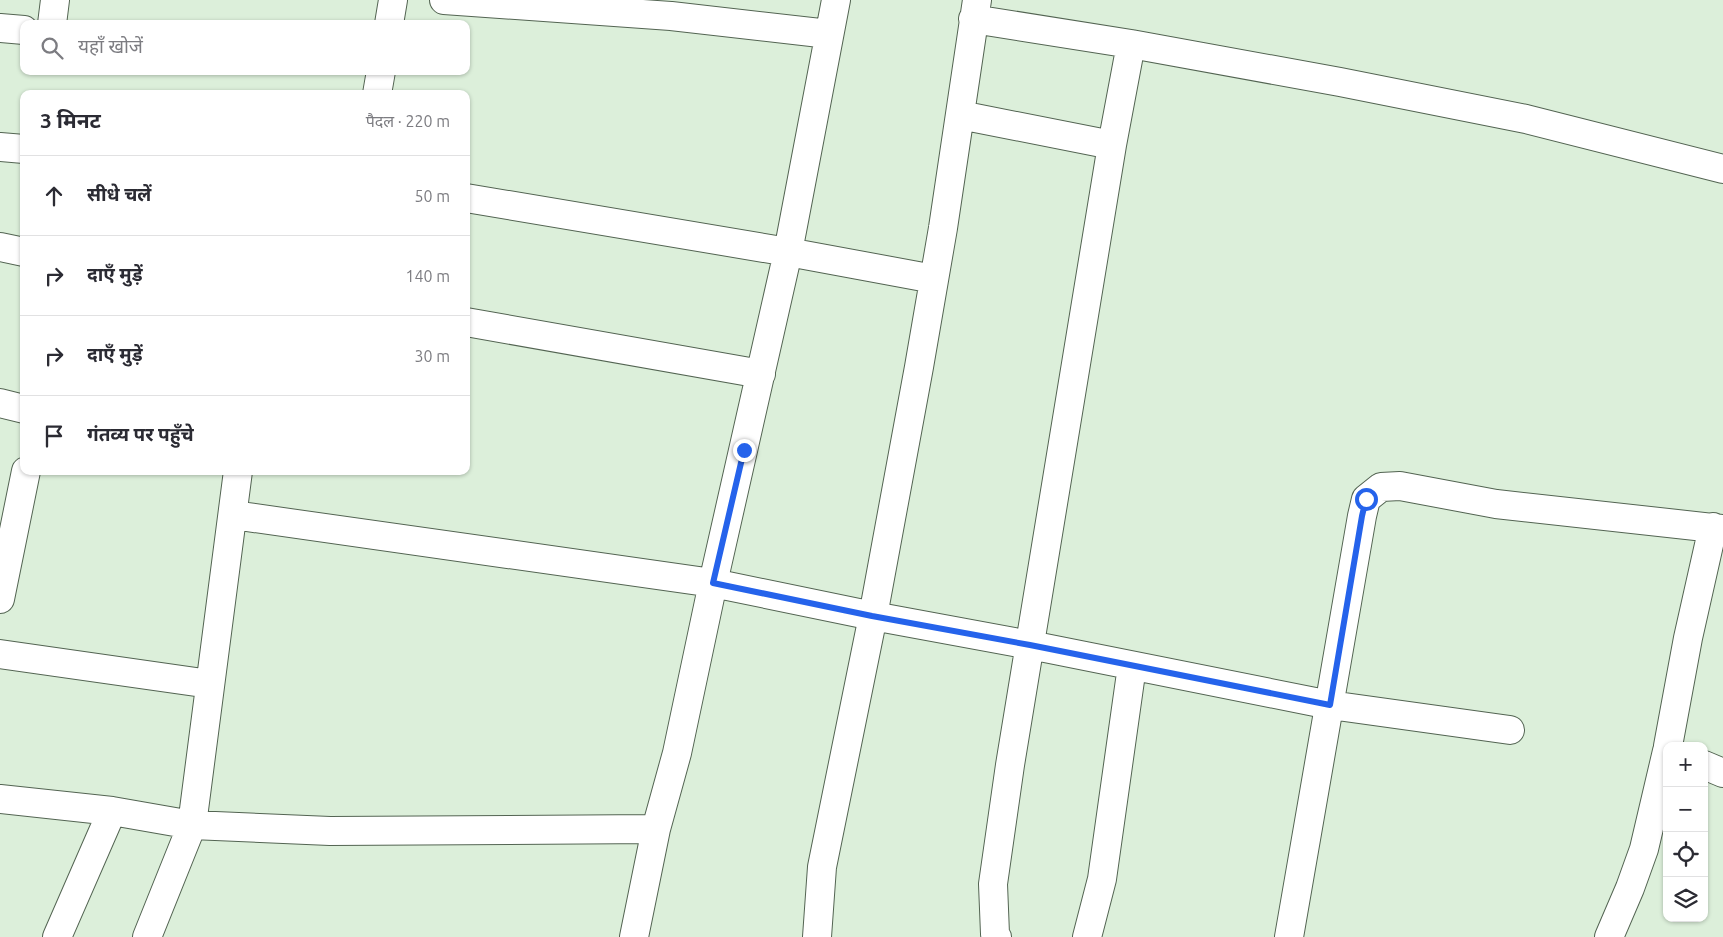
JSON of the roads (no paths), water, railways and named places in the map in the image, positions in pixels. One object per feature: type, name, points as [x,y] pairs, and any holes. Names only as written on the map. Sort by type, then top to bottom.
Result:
[{"type":"street","points":[[52,20],[55,0]]},
{"type":"street","points":[[390,20],[393,0]]},
{"type":"street","points":[[444,0],[671,16],[830,34]]},
{"type":"street","points":[[634,937],[656,829],[677,753],[713,583],[788,252],[836,0]]},
{"type":"street","points":[[817,937],[822,867],[872,616],[934,280],[975,9],[1131,44],[1340,82],[1526,119],[1723,169]]},
{"type":"street","points":[[0,28],[20,30]]},
{"type":"street","points":[[997,937],[995,934],[993,884],[1010,765],[1112,145],[1131,44]]},
{"type":"street","points":[[378,90],[380,75]]},
{"type":"street","points":[[960,115],[1112,145]]},
{"type":"street","points":[[0,147],[20,149]]},
{"type":"street","points":[[470,199],[788,252],[934,280]]},
{"type":"street","points":[[0,247],[20,251]]},
{"type":"street","points":[[470,323],[761,374]]},
{"type":"street","points":[[0,403],[20,408]]},
{"type":"street","points":[[0,599],[25,475]]},
{"type":"street","points":[[147,937],[192,825],[238,475]]},
{"type":"street","points":[[1289,937],[1362,516],[1366,499],[1381,487],[1400,486],[1496,504],[1718,528],[1688,638],[1669,742]]},
{"type":"street","points":[[233,515],[713,583],[872,616],[1030,645],[1330,705],[1510,730]]},
{"type":"street","points":[[0,654],[210,684]]},
{"type":"street","points":[[1087,937],[1102,878],[1132,666]]},
{"type":"street","points":[[1708,766],[1723,773]]},
{"type":"street","points":[[1609,937],[1644,849],[1663,768]]},
{"type":"street","points":[[0,799],[112,810],[192,825],[330,831],[656,829]]},
{"type":"street","points":[[56,937],[112,810]]}]
